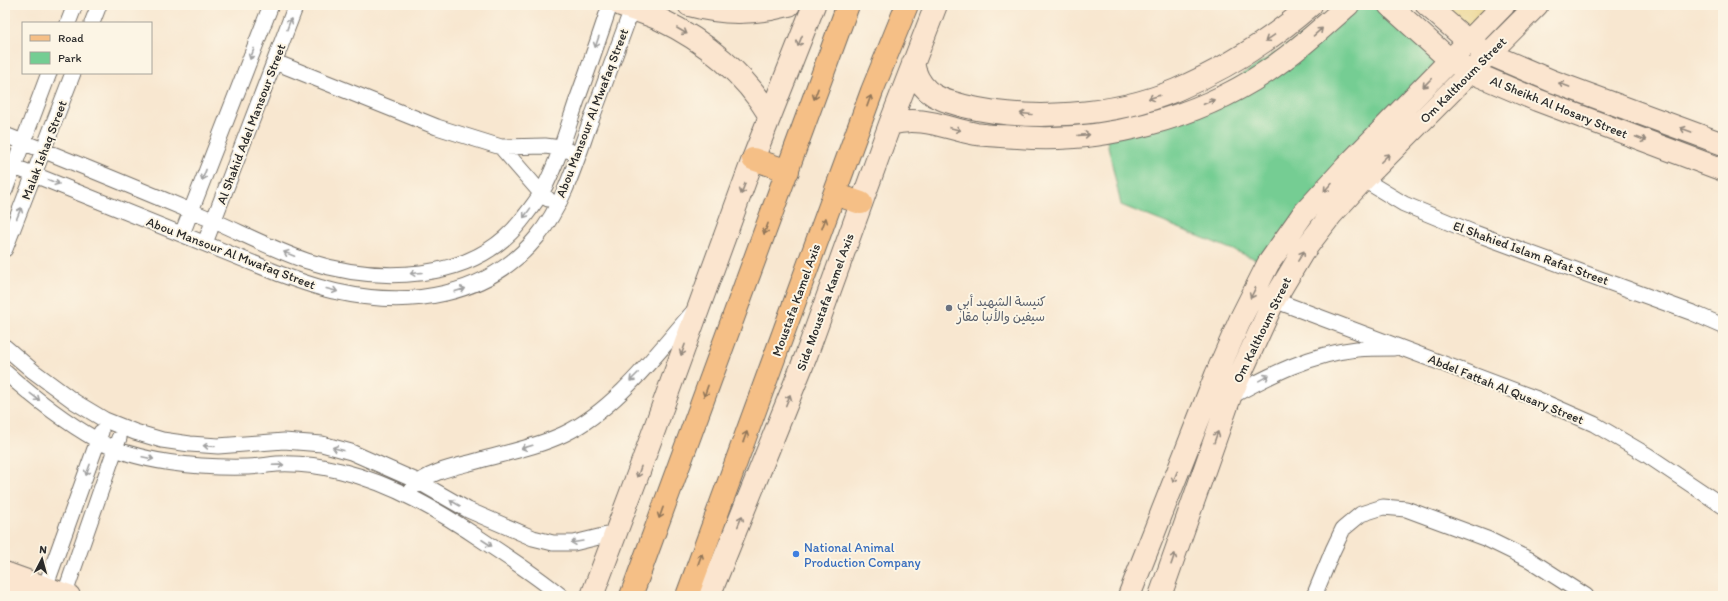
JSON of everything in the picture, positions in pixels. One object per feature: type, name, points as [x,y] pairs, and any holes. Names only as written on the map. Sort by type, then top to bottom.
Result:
[{"type":"main road","points":[[631,596],[848,5]]},
{"type":"main road","name":"Moustafa Kamel Axis","points":[[687,596],[872,91],[907,5]]},
{"type":"main road","points":[[753,159],[788,171]]},
{"type":"main road","points":[[835,194],[861,203]]},
{"type":"street","points":[[68,22],[75,5]]},
{"type":"street","points":[[92,22],[99,5]]},
{"type":"street","name":"Al Shahid Adel Mansour Street","points":[[182,234],[271,5]]},
{"type":"street","name":"Al Shahid Adel Mansour Street","points":[[205,243],[296,5]]},
{"type":"street","name":"Abou Mansour Al Mwafaq Street","points":[[5,135],[214,220],[306,260],[332,268],[379,274],[436,271],[460,264],[482,254],[503,239],[520,223],[542,193],[561,148],[610,5]]},
{"type":"street","points":[[689,5],[711,10],[742,12],[773,9],[789,5]]},
{"type":"street","points":[[592,596],[753,159],[814,5]]},
{"type":"street","name":"Side Moustafa Kamel Axis","points":[[709,596],[806,356],[890,124],[936,5]]},
{"type":"street","points":[[913,63],[916,74],[922,84],[927,90],[938,98],[982,110],[1040,115],[1106,109],[1137,102],[1175,90],[1218,70],[1286,27],[1311,5]]},
{"type":"street","points":[[890,124],[910,120],[932,123],[976,134],[1036,138],[1096,134],[1141,126],[1184,113],[1226,95],[1259,76],[1302,45],[1348,5]]},
{"type":"street","name":"Al Sheikh Al Hosary Street","points":[[1390,5],[1450,60],[1471,72],[1537,100],[1723,170]]},
{"type":"street","name":"Al Sheikh Al Hosary Street","points":[[1427,5],[1468,41],[1489,54],[1552,80],[1723,144]]},
{"type":"street","name":"Om Kalthoum Street","points":[[1129,596],[1216,375],[1241,318],[1268,264],[1303,214],[1345,168],[1504,5]]},
{"type":"street","name":"Om Kalthoum Street","points":[[1161,596],[1230,397],[1274,300],[1302,253],[1331,215],[1363,180],[1537,5]]},
{"type":"street","points":[[626,7],[662,12],[680,30],[717,56],[751,90],[770,116]]},
{"type":"street","name":"Abou Mansour Al Mwafaq Street","points":[[9,164],[280,274],[338,292],[377,297],[414,298],[438,296],[465,289],[486,279],[508,265],[537,237],[557,206],[579,154],[626,7]]},
{"type":"street","points":[[275,62],[437,127],[502,147],[545,146],[561,148],[579,154]]},
{"type":"street","name":"Malak Ishaq Street","points":[[5,190],[9,164],[22,142],[49,74]]},
{"type":"street","name":"Malak Ishaq Street","points":[[5,249],[74,74]]},
{"type":"street","points":[[932,123],[930,112],[934,102],[938,98]]},
{"type":"street","points":[[502,147],[542,193],[557,206]]},
{"type":"street","name":"El Shahied Islam Rafat Street","points":[[1345,168],[1404,204],[1472,232],[1693,313],[1723,326]]},
{"type":"street","name":"Abdel Fattah Al Qusary Street","points":[[1274,300],[1537,399],[1594,424],[1647,455],[1723,506]]},
{"type":"street","points":[[405,495],[418,482],[442,470],[534,445],[564,434],[586,420],[607,404],[645,367],[698,307]]},
{"type":"street","points":[[5,347],[52,386],[105,420],[123,428],[162,440],[190,444],[226,446],[284,441],[322,444],[350,452],[418,482],[472,512],[533,538],[553,543],[574,543],[615,533]]},
{"type":"street","points":[[1230,397],[1270,375],[1312,358],[1356,349],[1401,348]]},
{"type":"street","points":[[5,372],[68,421],[98,441],[141,457],[174,464],[246,467],[278,464],[310,465],[341,470],[371,480],[405,495],[448,517],[523,566],[561,596]]},
{"type":"street","points":[[57,594],[105,420]]},
{"type":"street","points":[[57,594],[123,428]]},
{"type":"street","points":[[1314,596],[1343,529],[1361,514],[1383,508],[1406,509],[1487,539],[1530,560],[1586,596]]},
{"type":"street","points":[[5,573],[57,594]]},
{"type":"street","points":[[5,591],[18,596]]},
{"type":"green space","points":[[1348,5],[1389,5],[1450,60],[1268,264],[1121,205],[1105,132],[1184,113]]},
{"type":"sand","points":[[1427,5],[1504,5],[1468,41]]},
{"type":"place","name":"كنيسة الشهيد أبي سيفين والأنبا مقار","points":[[949,308]]},
{"type":"place","name":"National Animal Production Company","points":[[796,554]]}]
